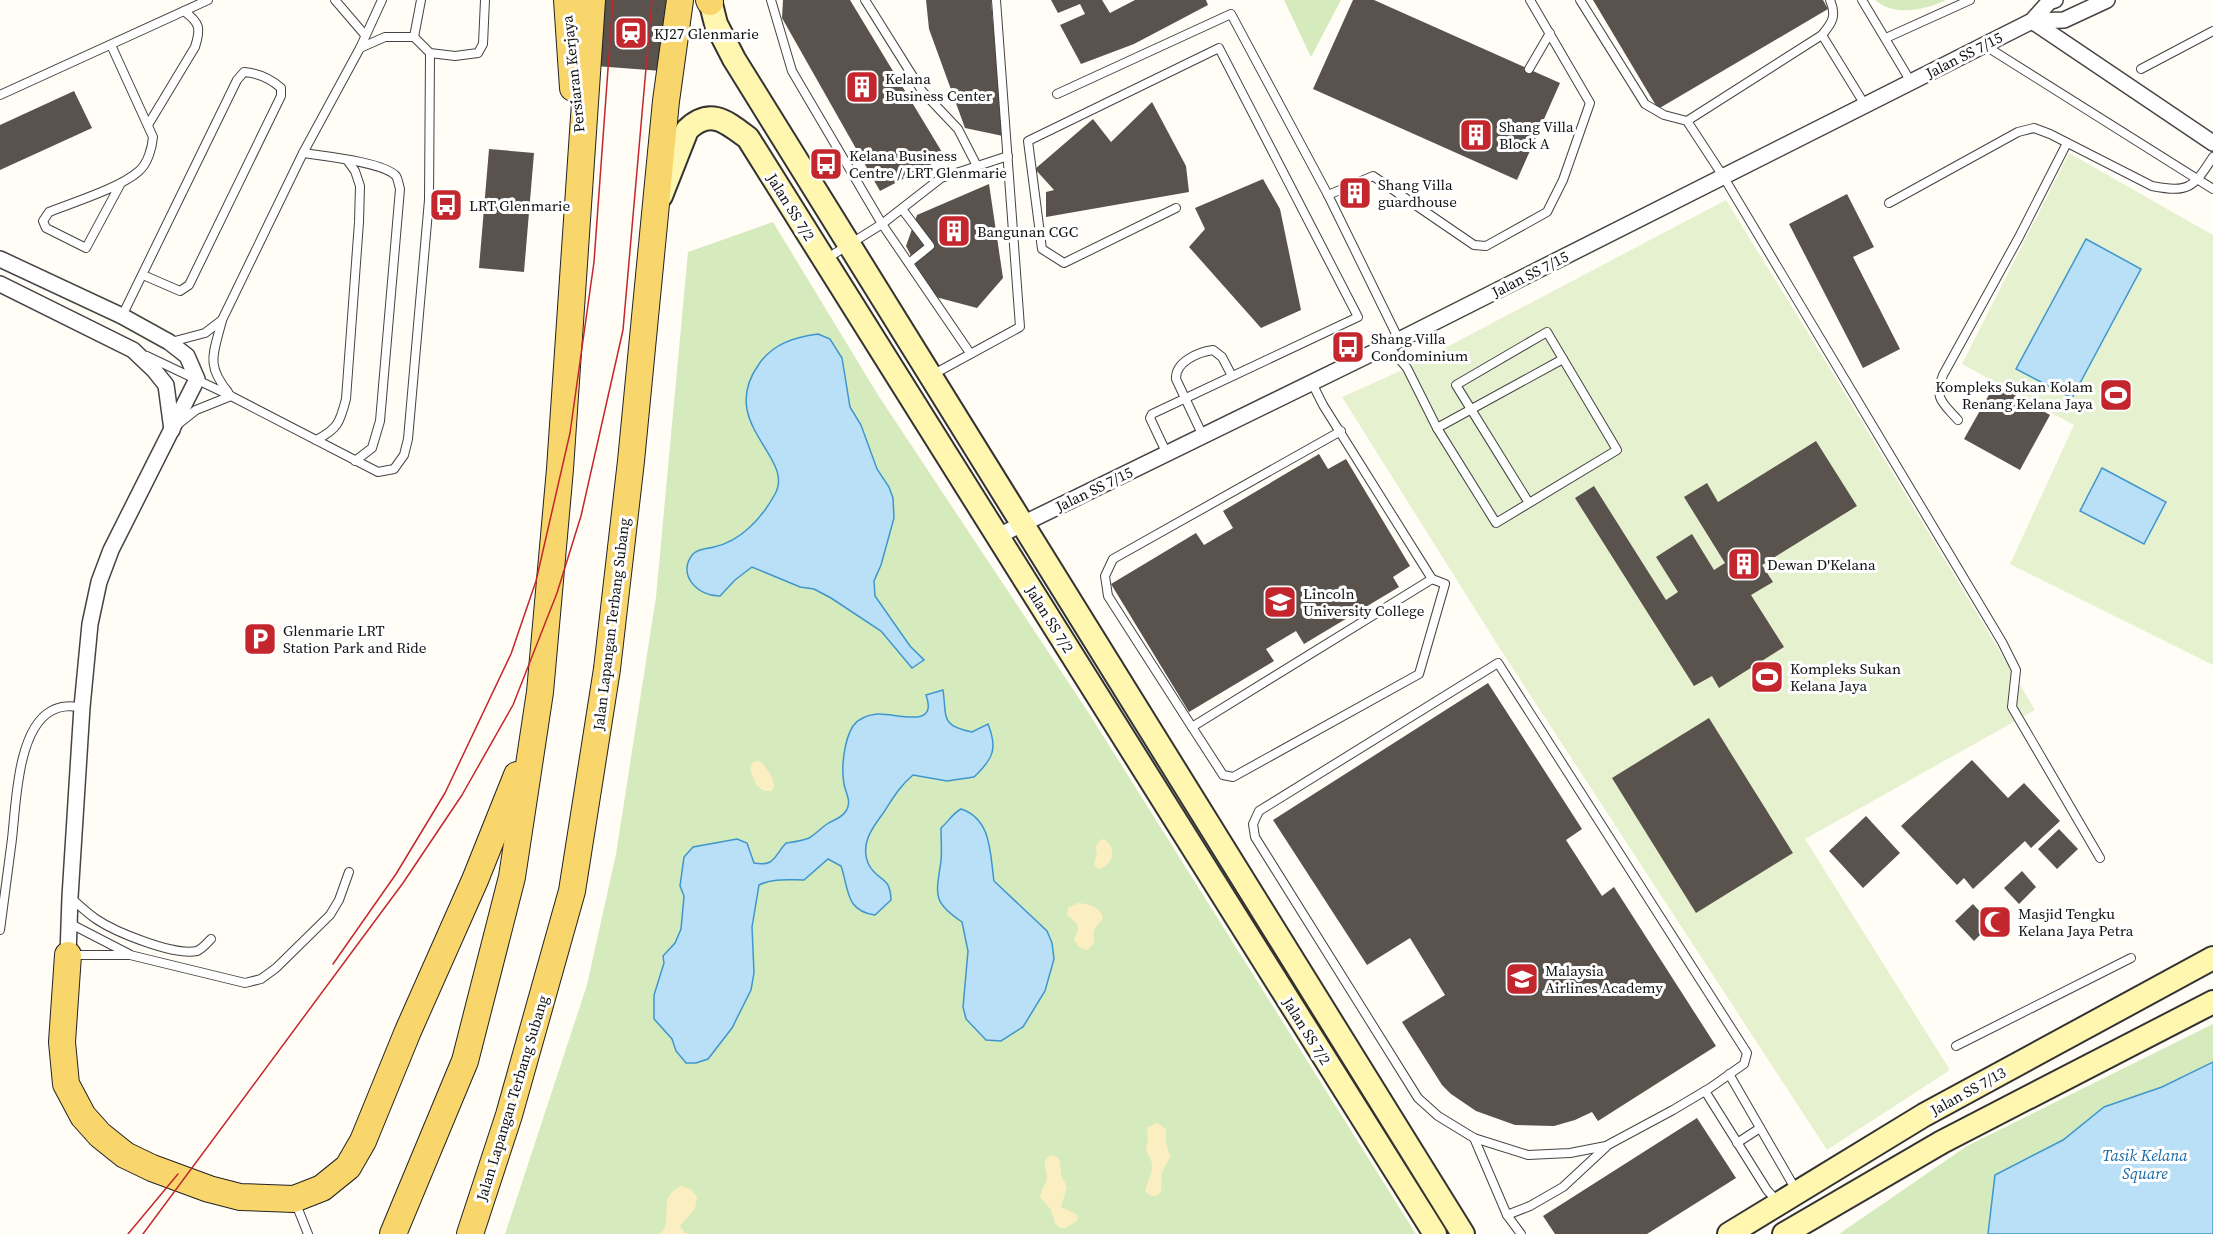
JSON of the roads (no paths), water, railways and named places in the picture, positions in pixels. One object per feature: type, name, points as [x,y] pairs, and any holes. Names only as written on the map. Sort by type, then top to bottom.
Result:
[{"type":"main road","name":"Persiaran Kerjaya","points":[[567,0],[571,70],[581,147]]},
{"type":"main road","points":[[393,1234],[465,1061],[512,877],[540,692],[560,469],[592,0]]},
{"type":"main road","name":"Jalan Lapangan Terbang Subang","points":[[470,1234],[509,1115],[572,891],[607,669],[631,461],[666,101],[680,0]]},
{"type":"main road","points":[[68,955],[62,1042],[66,1084],[83,1116],[100,1135],[125,1155],[152,1168],[209,1189],[240,1197],[294,1199],[322,1188],[348,1167],[363,1141],[408,1031],[475,880],[532,736]]},
{"type":"street","name":"Jalan SS 7/15","points":[[998,537],[1394,343],[2032,21],[2049,2],[2055,0]]},
{"type":"street","points":[[2032,21],[2064,20],[2107,0]]},
{"type":"street","name":"Jalan SS 7/2","points":[[710,1],[716,24],[735,59],[1463,1234]]},
{"type":"street","points":[[2032,21],[2213,143]]},
{"type":"street","name":"Jalan SS 7/2","points":[[655,211],[687,130],[695,122],[704,118],[716,118],[727,122],[747,138],[1435,1234]]},
{"type":"street","points":[[0,259],[122,316],[169,342],[187,356],[197,379],[111,550],[99,582],[90,624],[82,707],[68,955]]},
{"type":"street","points":[[0,284],[133,350],[166,385],[172,430]]},
{"type":"street","name":"Jalan SS 7/13","points":[[1729,1234],[1924,1115],[2213,958]]},
{"type":"street","points":[[1784,1234],[1942,1142],[2213,1002]]},
{"type":"street","points":[[1788,1198],[1806,1221]]},
{"type":"lane","points":[[0,95],[208,0]]},
{"type":"lane","points":[[335,0],[365,35]]},
{"type":"lane","points":[[231,396],[217,379],[212,365],[222,320],[303,153],[360,48],[382,0]]},
{"type":"lane","points":[[414,37],[421,0]]},
{"type":"lane","points":[[360,48],[385,37],[414,37],[430,53],[455,56],[478,53],[483,44],[485,0]]},
{"type":"lane","points":[[771,0],[792,71],[882,224],[970,353]]},
{"type":"lane","points":[[865,0],[922,91],[958,129],[977,166]]},
{"type":"lane","points":[[931,376],[1020,327],[996,0]]},
{"type":"lane","points":[[1328,195],[1373,176],[1474,245],[1486,246],[1547,212],[1563,180],[1590,103],[1530,0]]},
{"type":"lane","points":[[1580,0],[1645,104],[1664,115],[1687,121],[1724,176],[2002,642],[2016,670],[2012,707],[2100,858]]},
{"type":"lane","points":[[1687,121],[1822,35],[1834,20],[1830,0]]},
{"type":"lane","points":[[1862,0],[1911,82]]},
{"type":"lane","points":[[1886,38],[1970,0]]},
{"type":"lane","points":[[148,125],[195,47],[199,33],[195,20],[184,11]]},
{"type":"lane","points":[[1057,94],[1231,14],[1328,195],[1394,343],[1437,428],[1496,523],[1617,450],[1547,332],[1456,385],[1529,503]]},
{"type":"lane","points":[[2141,69],[2213,31]]},
{"type":"lane","points":[[1529,69],[1550,33]]},
{"type":"lane","points":[[1822,35],[1865,105]]},
{"type":"lane","points":[[111,45],[153,137],[152,148],[141,170],[121,183],[49,212],[43,221],[46,228],[86,248],[121,183]]},
{"type":"lane","points":[[1984,45],[2199,178],[2213,189]]},
{"type":"lane","points":[[1167,454],[1150,416],[1358,317],[1219,48],[1028,141],[1042,249],[1064,263],[1176,208]]},
{"type":"lane","points":[[133,350],[197,379],[378,472],[394,469],[404,455],[408,439],[429,200],[430,53]]},
{"type":"lane","points":[[122,316],[237,81],[244,72],[254,73],[276,84],[281,88],[281,96],[189,285],[180,291],[143,275]]},
{"type":"lane","points":[[1889,204],[2018,132],[2034,128],[2151,186],[2175,190],[2189,186],[2199,178],[2213,157]]},
{"type":"lane","points":[[1958,420],[1939,399],[1938,389],[1942,375],[2019,237],[2067,143]]},
{"type":"lane","points":[[303,153],[383,168],[396,176],[400,189],[380,421],[372,448],[355,461]]},
{"type":"lane","points":[[825,260],[882,224],[940,178],[1008,156]]},
{"type":"lane","points":[[316,440],[338,426],[346,399],[360,222],[360,186],[355,171],[347,160]]},
{"type":"lane","points":[[902,208],[930,246],[909,262]]},
{"type":"lane","points":[[169,342],[205,333],[222,320]]},
{"type":"lane","points":[[1203,436],[1176,379],[1176,371],[1181,364],[1209,350],[1220,353],[1232,376]]},
{"type":"lane","points":[[1437,428],[1563,359]]},
{"type":"lane","points":[[1312,383],[1432,579],[1445,584],[1419,674],[1233,777],[1223,775],[1108,596],[1105,576],[1113,559],[1341,431]]},
{"type":"lane","points":[[172,430],[196,410],[231,396]]},
{"type":"lane","points":[[1192,727],[1432,579]]},
{"type":"lane","points":[[1507,1215],[1530,1206],[1563,1187],[1606,1146],[1705,1091],[1744,1064],[1747,1053],[1498,663],[1259,811],[1253,824],[1255,837],[1418,1098],[1438,1116],[1474,1138],[1528,1155],[1570,1153],[1606,1146]]},
{"type":"lane","points":[[0,930],[18,777],[26,747],[35,728],[49,712],[65,706],[82,707]]},
{"type":"lane","points":[[68,955],[130,955],[244,983],[261,979],[276,968],[330,915],[339,900],[349,872]]},
{"type":"lane","points":[[70,897],[96,919],[124,934],[161,946],[186,952],[200,950],[211,939]]},
{"type":"lane","points":[[69,923],[130,955]]},
{"type":"lane","points":[[1956,1046],[2132,958]]},
{"type":"lane","points":[[1729,1074],[1761,1128],[1788,1198]]},
{"type":"lane","points":[[1705,1091],[1767,1190],[1788,1198]]},
{"type":"lane","points":[[1737,1143],[1761,1128]]},
{"type":"lane","points":[[1474,1138],[1507,1215],[1521,1234]]},
{"type":"lane","points":[[294,1199],[308,1234]]},
{"type":"water","points":[[2086,239],[2141,269],[2072,398],[2016,369]]},
{"type":"water","points":[[818,334],[830,339],[842,358],[850,407],[861,425],[877,469],[889,487],[893,498],[894,518],[881,565],[874,581],[875,596],[910,646],[924,660],[912,668],[881,631],[814,589],[800,587],[752,567],[720,596],[704,593],[692,583],[688,576],[688,562],[695,552],[724,544],[742,534],[764,512],[775,494],[779,480],[768,452],[751,422],[746,404],[748,385],[759,364],[771,351],[801,337]]},
{"type":"water","points":[[2102,468],[2166,502],[2144,544],[2080,511]]},
{"type":"water","points":[[943,690],[945,714],[955,727],[972,732],[988,724],[993,747],[986,765],[974,777],[947,781],[913,775],[897,792],[872,829],[867,842],[868,863],[886,882],[891,900],[875,915],[865,913],[853,904],[847,891],[841,866],[828,859],[804,880],[775,880],[759,885],[752,927],[754,973],[751,990],[732,1028],[708,1059],[686,1063],[676,1051],[672,1039],[654,1019],[654,995],[664,963],[663,956],[675,943],[681,929],[684,896],[680,886],[684,857],[693,847],[737,839],[747,843],[754,863],[761,864],[770,862],[786,843],[809,838],[842,816],[848,808],[843,762],[847,739],[855,724],[863,718],[877,714],[920,716],[926,713],[928,706],[926,695]]},
{"type":"water","points":[[961,809],[971,814],[984,829],[990,849],[994,881],[1047,931],[1052,943],[1054,959],[1045,991],[1023,1027],[1001,1041],[986,1040],[966,1019],[963,1007],[968,951],[962,922],[945,909],[938,897],[941,828]]},
{"type":"water","name":"Tasik Kelana Square","points":[[2213,1062],[2213,1234],[1988,1234],[1995,1175],[2063,1140],[2104,1107],[2162,1087]]},
{"type":"tram line","points":[[333,964],[396,874],[445,793],[511,654],[536,581],[570,433],[594,262],[613,0]]},
{"type":"tram line","points":[[143,1234],[403,883],[462,795],[513,705],[557,593],[581,516],[623,330],[652,0]]},
{"type":"tram line","points":[[128,1234],[178,1174]]},
{"type":"place","name":"KJ27 Glenmarie","points":[[631,33]]},
{"type":"place","name":"Kelana Business Center","points":[[862,87]]},
{"type":"place","name":"Shang Villa Block A","points":[[1476,135]]},
{"type":"place","name":"Kelana Business Centre / LRT Glenmarie","points":[[826,164]]},
{"type":"place","name":"Shang Villa guardhouse","points":[[1355,193]]},
{"type":"place","name":"LRT Glenmarie","points":[[446,205]]},
{"type":"place","name":"Bangunan CGC","points":[[954,231]]},
{"type":"place","name":"Shang Villa Condominium","points":[[1348,347]]},
{"type":"place","name":"Kompleks Sukan Kolam Renang Kelana Jaya","points":[[2116,395]]},
{"type":"place","name":"Dewan D'Kelana","points":[[1744,564]]},
{"type":"place","name":"Lincoln University College","points":[[1280,602]]},
{"type":"place","name":"Glenmarie LRT Station Park and Ride","points":[[260,639]]},
{"type":"place","name":"Kompleks Sukan Kelana Jaya","points":[[1767,677]]},
{"type":"place","name":"Masjid Tengku Kelana Jaya Petra","points":[[1995,922]]},
{"type":"place","name":"Malaysia Airlines Academy","points":[[1522,979]]}]
